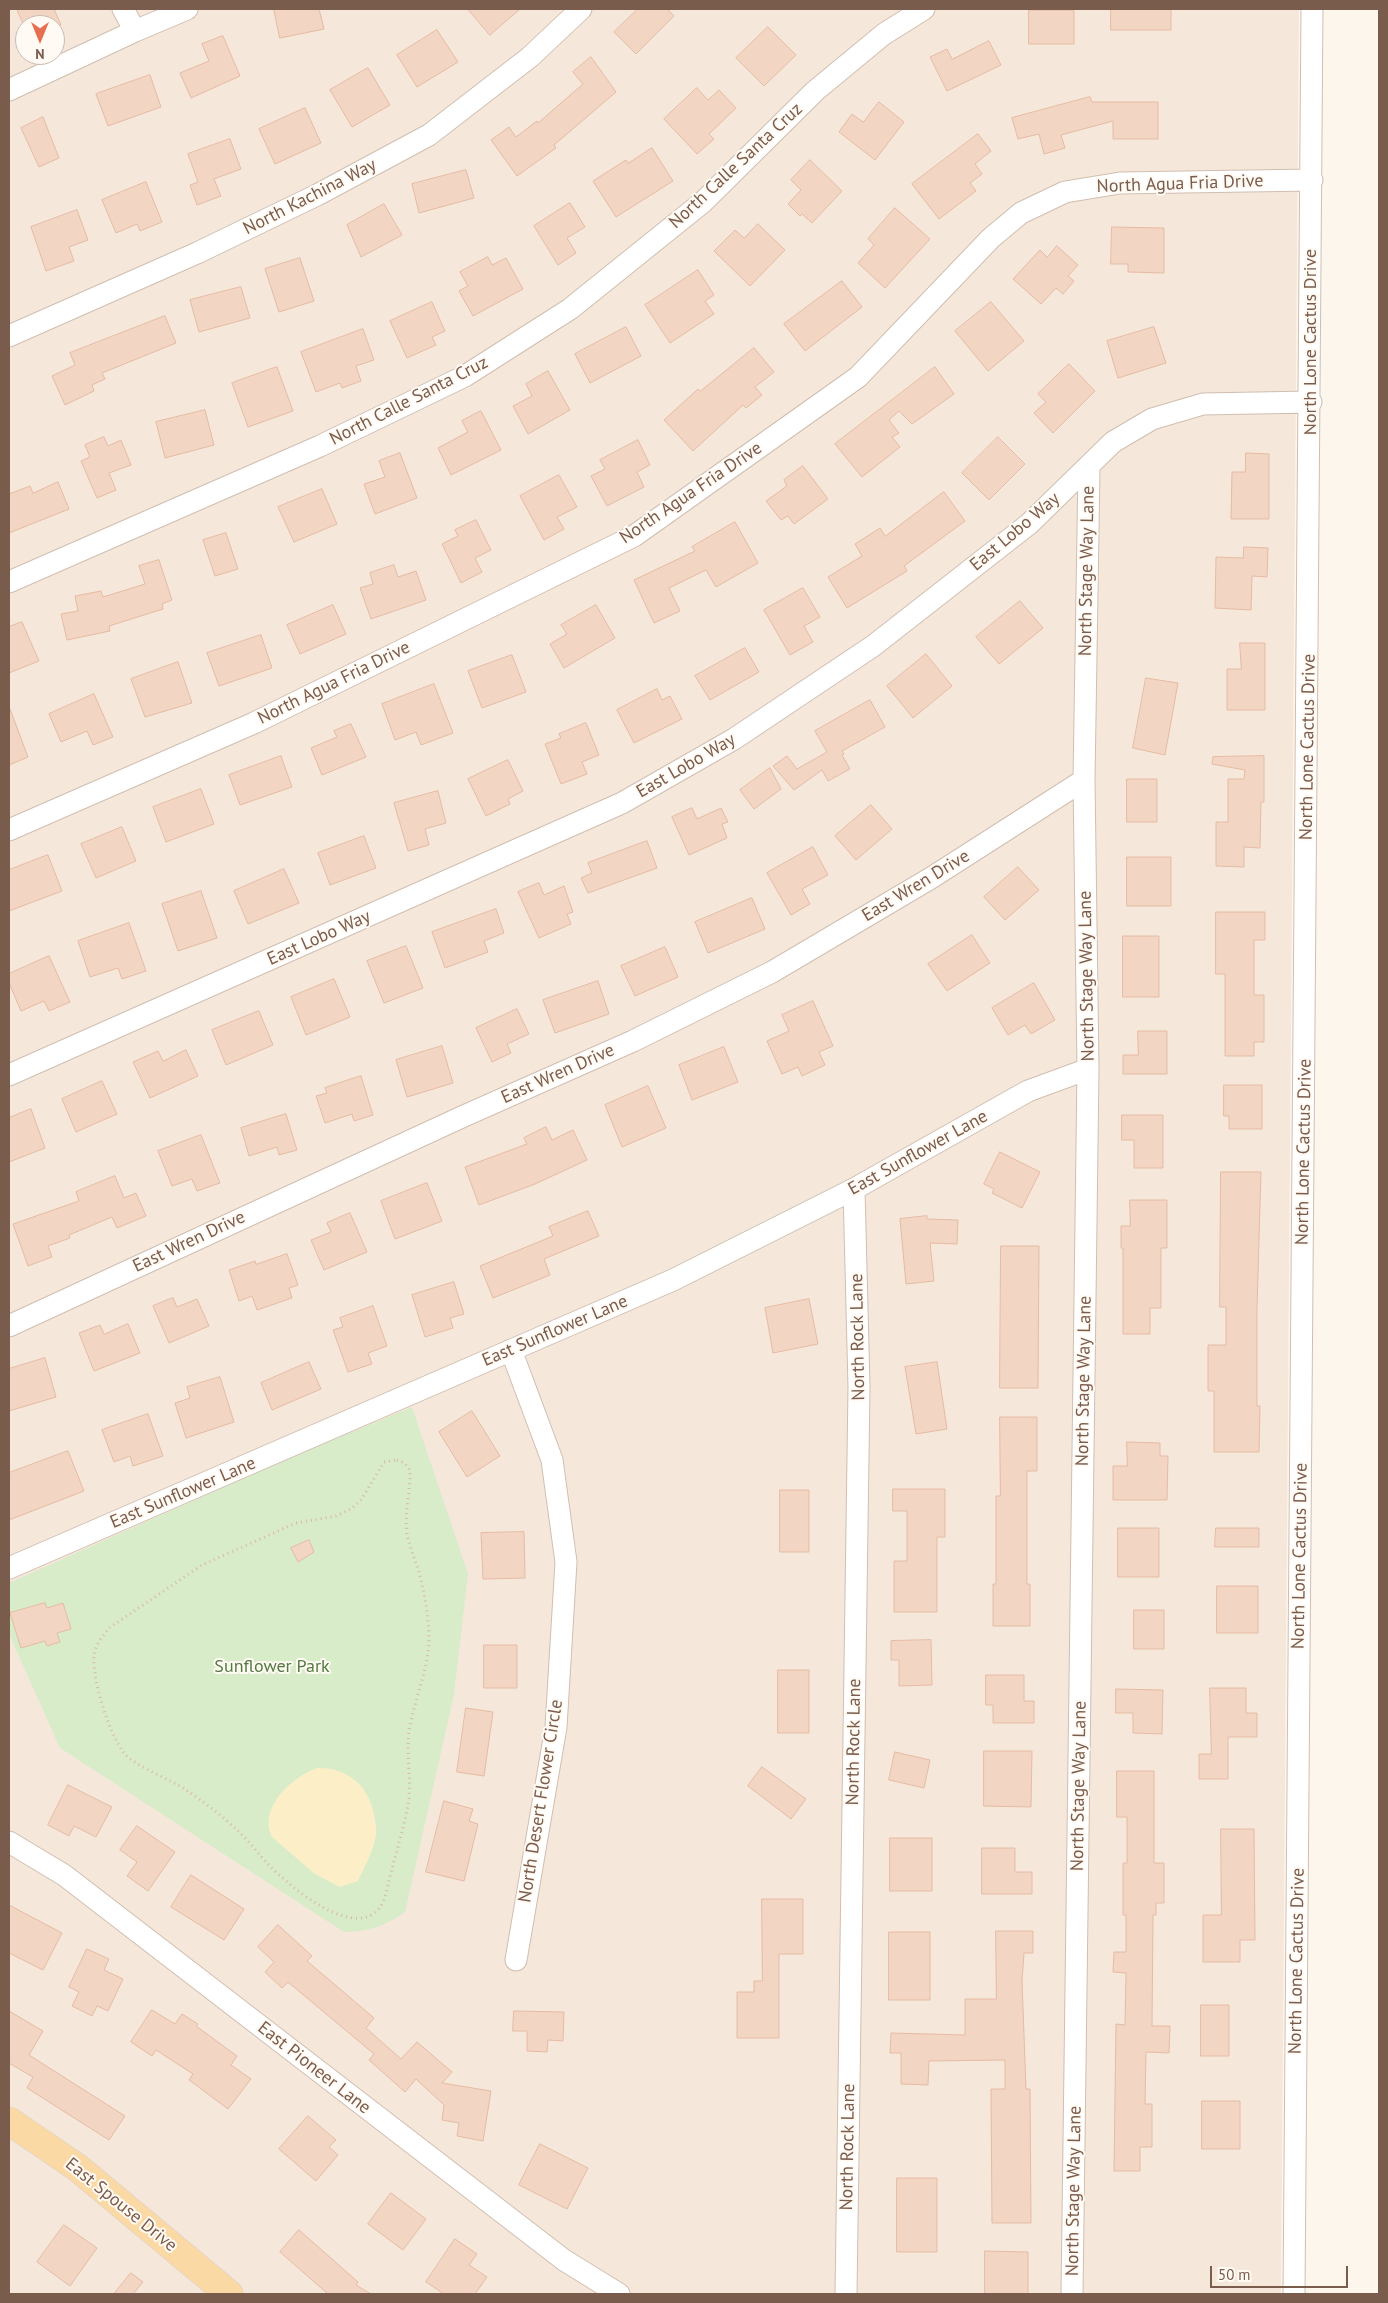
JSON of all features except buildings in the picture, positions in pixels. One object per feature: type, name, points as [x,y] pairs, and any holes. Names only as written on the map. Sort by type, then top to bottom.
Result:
[{"type":"main road","name":"East Spouse Drive","points":[[9,2121],[78,2168],[229,2294]]},
{"type":"street","points":[[123,9],[135,31]]},
{"type":"street","points":[[9,90],[135,31],[187,9]]},
{"type":"street","name":"North Kachina Way","points":[[9,336],[206,249],[317,196],[429,136],[530,57],[581,9]]},
{"type":"street","name":"North Calle Santa Cruz","points":[[9,582],[320,446],[466,376],[570,309],[585,297],[703,202],[815,91],[884,34],[924,9]]},
{"type":"street","name":"North Lone Cactus Drive","points":[[1294,2294],[1312,9]]},
{"type":"street","name":"North Agua Fria Drive","points":[[9,830],[254,723],[634,536],[858,376],[991,238],[1021,213],[1065,192],[1120,183],[1312,180]]},
{"type":"street","name":"East Lobo Way","points":[[9,1075],[622,803],[734,739],[873,646],[1029,524],[1089,468],[1113,442],[1152,418],[1203,404],[1310,402]]},
{"type":"street","name":"North Stage Way Lane","points":[[1072,2294],[1088,1069],[1084,780],[1089,468]]},
{"type":"street","name":"East Wren Drive","points":[[9,1326],[464,1116],[633,1041],[772,972],[931,878],[1084,780]]},
{"type":"street","name":"East Sunflower Lane","points":[[9,1568],[672,1280],[854,1189],[1028,1091],[1088,1069]]},
{"type":"street","name":"North Rock Lane","points":[[846,2294],[859,1387],[854,1189]]},
{"type":"street","name":"North Desert Flower Circle","points":[[511,1350],[552,1460],[566,1562],[556,1727],[516,1960]]},
{"type":"street","name":"East Pioneer Lane","points":[[9,1842],[64,1875],[564,2260],[619,2294]]},
{"type":"path","points":[[397,1460],[404,1463],[410,1470],[406,1522],[407,1534],[419,1573],[429,1636],[427,1659],[415,1700],[409,1731],[407,1750],[410,1772],[408,1799],[401,1835],[380,1907],[370,1916],[359,1920],[348,1919],[333,1912],[294,1887],[271,1867],[239,1831],[186,1789],[126,1756],[111,1730],[100,1699],[94,1655],[99,1640],[109,1628],[202,1565],[296,1522],[336,1516],[351,1509],[362,1500],[384,1462],[397,1460]]},
{"type":"shaded area","points":[[9,9],[1299,9],[1281,2294],[9,2294]]},
{"type":"green space","name":"Sunflower Park","points":[[412,1407],[468,1574],[454,1695],[405,1912],[391,1921],[376,1927],[361,1931],[344,1932],[60,1748],[9,1634],[9,1583],[284,1460]]},
{"type":"sand","points":[[317,1768],[337,1771],[354,1780],[367,1795],[374,1815],[376,1834],[358,1881],[340,1887],[315,1874],[272,1837],[269,1826],[273,1805],[280,1795],[297,1778]]}]
